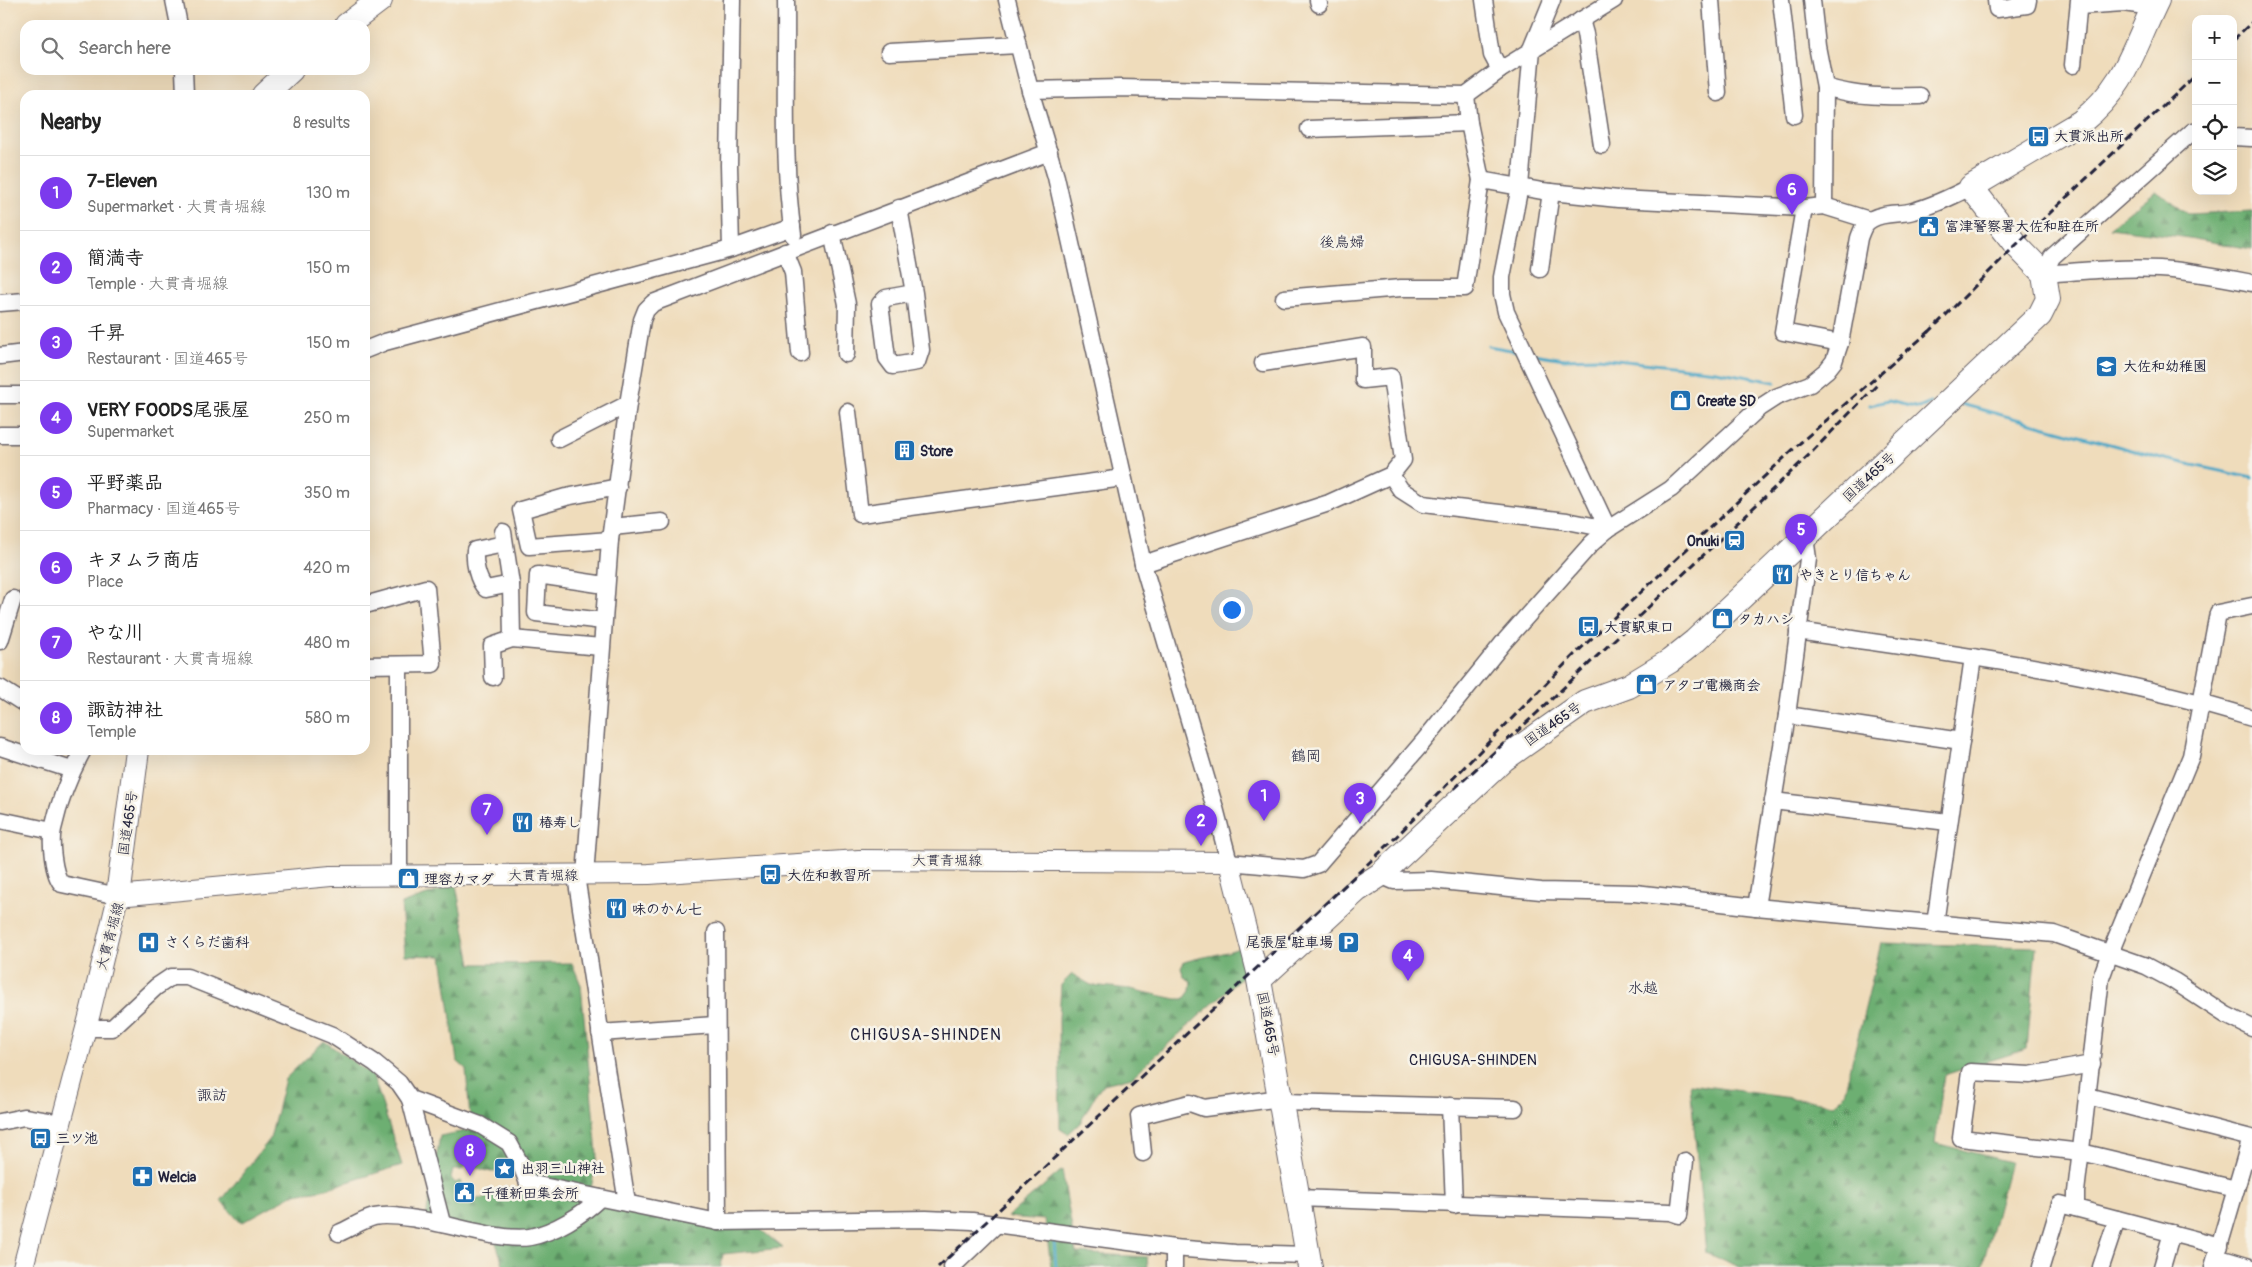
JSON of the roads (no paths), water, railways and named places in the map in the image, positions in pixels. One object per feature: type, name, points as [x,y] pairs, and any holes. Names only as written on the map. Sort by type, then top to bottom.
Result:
[{"type":"highway","points":[[354,20],[380,0]]},
{"type":"highway","points":[[2044,274],[2016,245],[1971,187],[2081,122],[2096,110],[2118,84],[2128,67],[2155,4]]},
{"type":"highway","points":[[269,90],[286,75]]},
{"type":"highway","name":"国道465号","points":[[1308,1261],[1282,1100],[1259,980],[1357,890],[1380,875],[1504,759],[1585,702],[1629,686],[1670,661],[1695,641],[2040,314],[2048,299],[2044,274]]},
{"type":"highway","name":"国道465号","points":[[118,896],[136,755]]},
{"type":"main road","name":"大貫青堀線","points":[[23,1267],[86,1028],[118,896],[331,876],[399,874],[580,876],[666,873],[859,860],[1228,862]]},
{"type":"main road","points":[[1228,862],[1259,980]]},
{"type":"street","points":[[174,0],[177,20]]},
{"type":"street","points":[[731,249],[729,166],[732,0]]},
{"type":"street","points":[[786,0],[787,193],[792,226],[790,250],[800,353]]},
{"type":"street","points":[[1007,0],[1030,90],[1056,177],[1143,564],[1215,808],[1228,862],[1304,869],[1318,864],[1423,742],[1503,643],[1591,544],[1608,530],[1672,489],[1759,408],[1776,397],[1810,384],[1834,361],[1840,343],[1859,238],[1869,220],[1911,212],[1936,204],[1971,187]]},
{"type":"street","points":[[1484,0],[1492,55],[1500,70]]},
{"type":"street","points":[[1552,0],[1532,49],[1520,186],[1502,277],[1502,294],[1506,312],[1608,530]]},
{"type":"street","points":[[1030,90],[1120,88],[1466,94],[1532,49],[1614,0]]},
{"type":"street","points":[[1711,0],[1718,93]]},
{"type":"street","points":[[1781,0],[1794,115]]},
{"type":"street","points":[[1812,0],[1817,46],[1825,87],[1824,206]]},
{"type":"street","points":[[1996,0],[1997,8],[2027,4],[2028,0]]},
{"type":"street","points":[[2073,65],[2079,3],[2155,4]]},
{"type":"street","points":[[1581,20],[1585,34],[1602,145]]},
{"type":"street","points":[[888,52],[1018,45]]},
{"type":"street","points":[[184,75],[185,90]]},
{"type":"street","points":[[1825,87],[1849,94],[1870,97],[1920,96]]},
{"type":"street","points":[[1284,298],[1401,288],[1465,288],[1481,180],[1469,123],[1466,94]]},
{"type":"street","points":[[1309,128],[1469,123]]},
{"type":"street","points":[[2192,132],[2052,257],[2044,274],[2093,270],[2159,269],[2206,274],[2252,283]]},
{"type":"street","points":[[2237,136],[2252,138]]},
{"type":"street","points":[[627,1203],[600,1033],[580,876],[605,585],[628,404],[642,320],[646,310],[653,303],[832,233],[1049,152]]},
{"type":"street","points":[[1481,180],[1551,192],[1618,199],[1804,208],[1824,206],[1869,220]]},
{"type":"street","points":[[1540,269],[1551,192]]},
{"type":"street","points":[[899,208],[914,293]]},
{"type":"street","points":[[1804,208],[1783,332],[1840,343]]},
{"type":"street","points":[[370,348],[385,342],[525,303],[731,249],[792,226]]},
{"type":"street","points":[[832,233],[847,304],[846,354]]},
{"type":"street","points":[[0,303],[20,301]]},
{"type":"street","points":[[1143,564],[1328,504],[1391,475],[1403,460],[1390,377],[1364,380],[1363,347],[1263,363]]},
{"type":"street","points":[[0,356],[20,354]]},
{"type":"street","points":[[0,395],[20,395]]},
{"type":"street","points":[[559,439],[628,404]]},
{"type":"street","points":[[848,412],[860,514],[1123,478]]},
{"type":"street","points":[[0,435],[20,435]]},
{"type":"street","points":[[1391,475],[1401,490],[1424,504],[1567,521],[1608,530]]},
{"type":"street","points":[[618,487],[566,497],[521,510],[529,546],[611,534],[662,522]]},
{"type":"street","points":[[1756,907],[1787,716],[1808,559],[1805,537]]},
{"type":"street","points":[[510,584],[486,589],[482,585],[474,559],[475,550],[504,538],[510,584],[512,640]]},
{"type":"street","points":[[602,621],[536,612],[538,575],[605,585]]},
{"type":"street","points":[[370,604],[426,588],[433,664],[370,665]]},
{"type":"street","points":[[0,641],[12,599]]},
{"type":"street","points":[[2076,1208],[2076,1192],[2102,978],[2110,953],[2192,756],[2218,613],[2252,606]]},
{"type":"street","points":[[1798,631],[1973,657],[2105,681],[2202,702],[2252,718]]},
{"type":"street","points":[[493,677],[492,646],[512,640],[601,647]]},
{"type":"street","points":[[1935,924],[1948,822],[1973,657]]},
{"type":"street","points":[[399,665],[399,874]]},
{"type":"street","points":[[0,688],[20,701]]},
{"type":"street","points":[[1787,716],[1961,741]]},
{"type":"street","points":[[0,747],[20,753]]},
{"type":"street","points":[[25,755],[72,770]]},
{"type":"street","points":[[80,755],[72,770],[52,831],[54,873],[62,884],[118,896]]},
{"type":"street","points":[[1773,801],[1948,822]]},
{"type":"street","points":[[0,820],[52,831]]},
{"type":"street","points":[[1380,875],[1394,881],[1431,880],[1541,891],[1635,893],[1756,907],[2054,934],[2146,966],[2174,981],[2226,1015],[2252,1028]]},
{"type":"street","points":[[716,932],[715,1025],[718,1222]]},
{"type":"street","points":[[86,1028],[112,1028],[156,986],[171,978],[187,977],[332,1035],[374,1063],[399,1083],[410,1099],[442,1223]]},
{"type":"street","points":[[600,1033],[715,1025]]},
{"type":"street","points":[[2092,1064],[2030,1075],[1970,1072],[1961,1138],[2081,1152],[2236,1189]]},
{"type":"street","points":[[2088,1096],[2250,1138],[2217,1257]]},
{"type":"street","points":[[410,1099],[480,1125],[509,1143],[522,1165],[528,1183],[718,1222],[926,1219],[972,1221],[1174,1248],[1235,1260],[1308,1261]]},
{"type":"street","points":[[1143,1154],[1139,1116],[1190,1103],[1204,1108],[1282,1100],[1515,1108]]},
{"type":"street","points":[[1450,1106],[1454,1205]]},
{"type":"street","points":[[0,1122],[24,1117],[61,1124]]},
{"type":"street","points":[[1298,1198],[1670,1212],[1678,1214],[1685,1161]]},
{"type":"street","points":[[339,1233],[375,1217],[401,1217],[442,1223],[502,1236],[530,1237],[553,1229],[574,1218],[600,1198]]},
{"type":"street","points":[[2041,1267],[2060,1204],[2172,1233],[2217,1257],[2250,1267]]},
{"type":"street","points":[[2101,1267],[2118,1219]]},
{"type":"street","points":[[952,1267],[996,1224]]},
{"type":"street","points":[[2162,1267],[2172,1233]]},
{"type":"street","points":[[1174,1248],[1174,1267]]},
{"type":"waterway","points":[[1488,346],[1517,351]]},
{"type":"waterway","points":[[1534,354],[1564,359],[1598,358],[1716,371],[1775,382]]},
{"type":"waterway","points":[[1870,405],[1888,401],[1919,408],[1931,403]]},
{"type":"waterway","points":[[1961,404],[2165,459],[2252,478]]},
{"type":"waterway","points":[[1054,1241],[1056,1267]]},
{"type":"railway","points":[[2237,36],[2252,22]]},
{"type":"railway","points":[[1928,333],[2016,245],[2192,79]]},
{"type":"railway","points":[[938,1267],[1389,844],[1574,655],[1800,443],[1931,330]]},
{"type":"railway","points":[[1454,789],[1537,713],[1811,453],[1877,385]]},
{"type":"place","name":"大貫派出所","points":[[2038,136]]},
{"type":"place","name":"キヌムラ商店","points":[[1792,215]]},
{"type":"place","name":"富津警察署大佐和駐在所","points":[[1929,226]]},
{"type":"place","name":"大佐和幼稚園","points":[[2107,366]]},
{"type":"place","name":"Create SD","points":[[1681,401]]},
{"type":"place","name":"Store","points":[[904,451]]},
{"type":"place","name":"Onuki","points":[[1735,541]]},
{"type":"place","name":"平野薬品","points":[[1801,555]]},
{"type":"place","name":"やきとり信ちゃん","points":[[1783,575]]},
{"type":"place","name":"タカハシ","points":[[1722,619]]},
{"type":"place","name":"大貫駅東口","points":[[1588,627]]},
{"type":"place","name":"アタゴ電機商会","points":[[1647,685]]},
{"type":"place","name":"7-Eleven","points":[[1264,821]]},
{"type":"place","name":"椿寿し","points":[[523,822]]},
{"type":"place","name":"千昇","points":[[1360,824]]},
{"type":"place","name":"やな川","points":[[487,835]]},
{"type":"place","name":"簡満寺","points":[[1201,846]]},
{"type":"place","name":"大佐和教習所","points":[[771,875]]},
{"type":"place","name":"理容カマダ","points":[[408,879]]},
{"type":"place","name":"味のかん七","points":[[616,909]]},
{"type":"place","name":"さくらだ歯科","points":[[149,942]]},
{"type":"place","name":"尾張屋 駐車場","points":[[1349,942]]},
{"type":"place","name":"VERY FOODS尾張屋","points":[[1408,981]]},
{"type":"place","name":"三ツ池","points":[[40,1138]]},
{"type":"place","name":"出羽三山神社","points":[[505,1168]]},
{"type":"place","name":"諏訪神社","points":[[470,1176]]},
{"type":"place","name":"Welcia","points":[[142,1177]]},
{"type":"place","name":"千種新田集会所","points":[[465,1193]]},
{"type":"district","name":"後鳥婦","points":[[1342,242]]},
{"type":"district","name":"鶴岡","points":[[1306,756]]},
{"type":"district","name":"水越","points":[[1643,988]]},
{"type":"district","name":"CHIGUSA-SHINDEN","points":[[926,1035]]},
{"type":"district","name":"CHIGUSA-SHINDEN","points":[[1473,1060]]},
{"type":"district","name":"諏訪","points":[[212,1095]]}]
